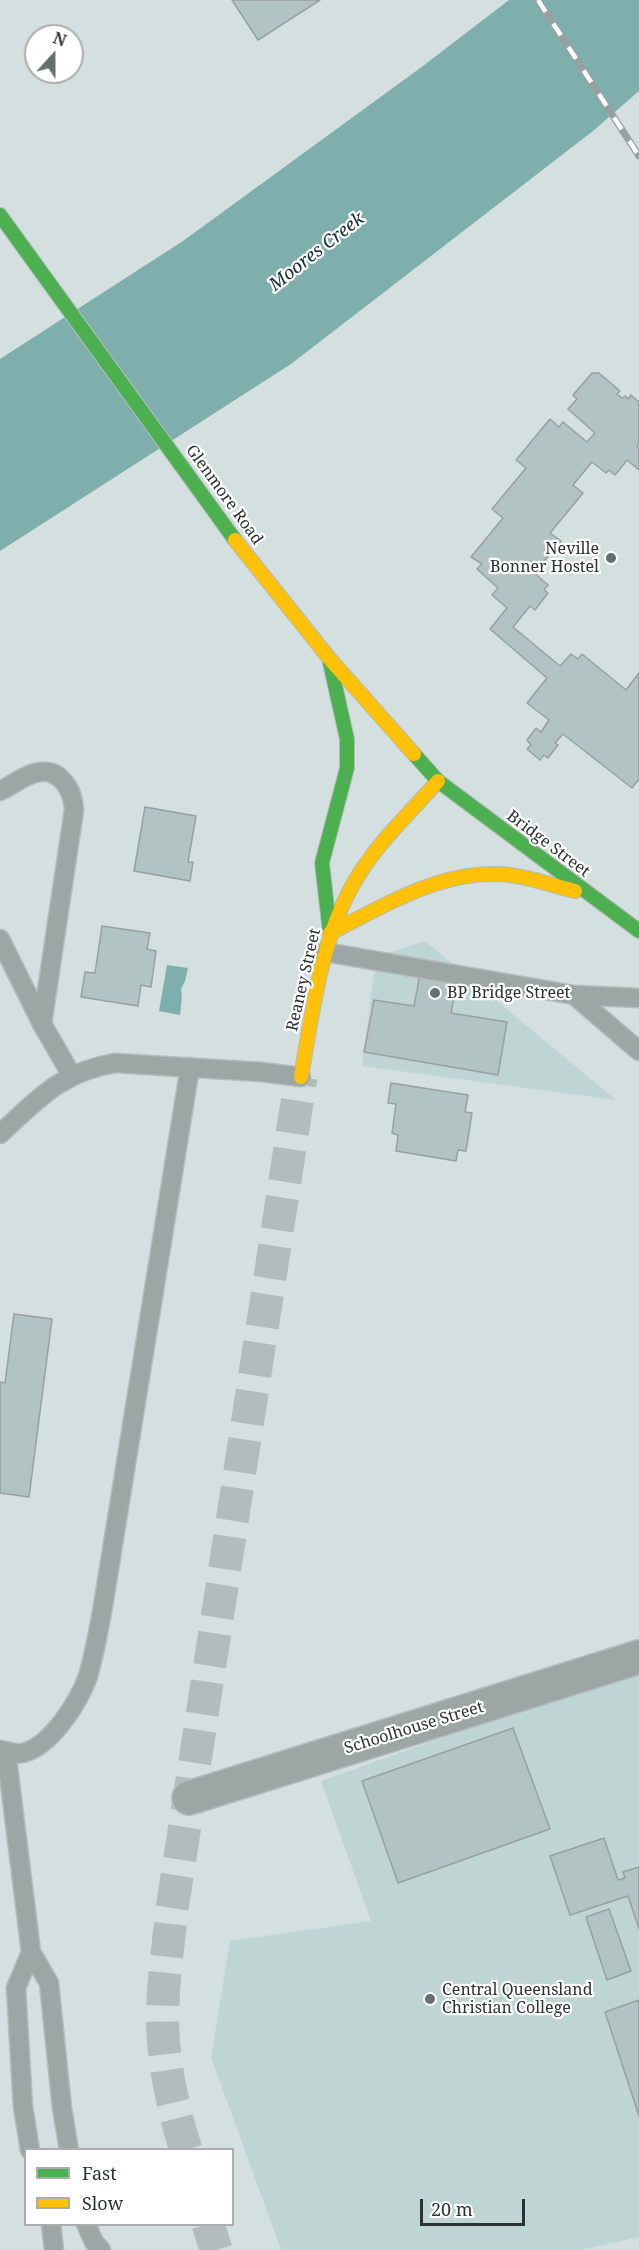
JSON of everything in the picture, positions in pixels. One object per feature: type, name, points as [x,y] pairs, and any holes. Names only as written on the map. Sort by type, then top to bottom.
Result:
[{"type":"street","name":"Glenmore Road","points":[[0,215],[250,560],[329,658],[438,781]]},
{"type":"street","points":[[329,658],[347,739],[347,768],[322,863],[330,933],[414,891],[455,878],[500,874],[586,894]]},
{"type":"street","name":"Bridge Street","points":[[438,781],[586,894],[639,931]]},
{"type":"street","name":"Reaney Street","points":[[301,1077],[315,995],[330,933],[358,876],[378,847],[438,781]]},
{"type":"street","name":"Schoolhouse Street","points":[[189,1798],[639,1657]]},
{"type":"lane","points":[[0,791],[34,773],[46,772],[59,777],[74,796],[74,810],[42,1024]]},
{"type":"lane","points":[[0,939],[42,1024],[72,1076]]},
{"type":"lane","points":[[325,952],[574,995],[639,998]]},
{"type":"lane","points":[[574,995],[639,1050]]},
{"type":"lane","points":[[0,1134],[48,1089],[92,1067],[115,1063],[301,1077]]},
{"type":"lane","points":[[69,2148],[62,2108],[49,1983],[31,1952],[3,1751],[20,1754],[36,1748],[52,1734],[78,1698],[88,1676],[102,1612],[190,1067]]},
{"type":"lane","points":[[30,2148],[23,2107],[16,1988],[31,1952]]},
{"type":"lane","points":[[51,2226],[54,2250]]},
{"type":"lane","points":[[87,2226],[94,2242],[101,2250]]},
{"type":"shaded area","points":[[425,941],[616,1100],[362,1066],[376,957]]},
{"type":"shaded area","name":"Central Queensland Christian College","points":[[630,1671],[639,1676],[639,2237],[581,2250],[281,2250],[211,2057],[230,1941],[371,1921],[321,1781]]},
{"type":"water","name":"Moores Creek","points":[[509,0],[639,0],[639,91],[593,131],[291,364],[0,551],[0,359],[183,241],[423,66]]},
{"type":"water","points":[[167,965],[188,968],[181,989],[180,1015],[159,1011]]},
{"type":"building","points":[[232,0],[320,0],[258,40]]},
{"type":"building","points":[[592,373],[599,373],[620,391],[617,394],[622,398],[625,396],[628,399],[631,395],[639,402],[639,444],[637,446],[639,470],[627,460],[615,475],[609,470],[606,473],[592,462],[573,485],[583,493],[550,533],[561,541],[534,573],[548,585],[544,590],[548,593],[535,610],[530,606],[513,627],[560,666],[571,654],[578,659],[582,654],[626,690],[639,673],[639,779],[632,788],[563,734],[555,743],[558,745],[548,758],[544,755],[540,760],[527,749],[531,745],[527,740],[536,728],[541,732],[549,720],[527,703],[547,678],[490,629],[507,608],[492,595],[498,588],[477,569],[482,564],[471,557],[503,518],[492,509],[526,468],[516,460],[550,419],[559,427],[563,422],[587,442],[595,433],[568,409],[577,399],[573,395]]},
{"type":"building","points":[[145,807],[196,816],[188,862],[193,862],[190,881],[134,871]]},
{"type":"building","points":[[102,926],[150,933],[147,949],[156,951],[151,987],[141,985],[138,1006],[81,997],[85,972],[95,973]]},
{"type":"building","points":[[421,969],[458,975],[451,1013],[507,1022],[498,1075],[364,1052],[374,1000],[414,1006]]},
{"type":"building","points":[[391,1083],[468,1095],[465,1112],[472,1113],[466,1151],[458,1150],[456,1161],[396,1151],[398,1135],[392,1133],[396,1104],[388,1103]]},
{"type":"building","points":[[14,1314],[52,1319],[29,1497],[0,1493],[0,1382],[5,1383]]},
{"type":"building","points":[[513,1728],[550,1829],[398,1883],[362,1781]]},
{"type":"building","points":[[604,1838],[618,1880],[625,1878],[623,1872],[639,1867],[639,1929],[628,1896],[570,1915],[550,1856]]},
{"type":"building","points":[[609,1909],[631,1971],[607,1980],[586,1917]]},
{"type":"building","points":[[639,2000],[639,2116],[605,2012]]},
{"type":"tunnel","points":[[185,2148],[171,2092],[164,2048],[163,2002],[167,1955],[172,1909],[301,1077]]},
{"type":"tunnel","points":[[209,2226],[216,2250]]},
{"type":"railway","points":[[538,0],[639,156]]},
{"type":"traffic: fast","points":[[0,215],[235,540]]},
{"type":"traffic: fast","points":[[330,663],[347,739],[347,768],[322,863],[330,933]]},
{"type":"traffic: fast","points":[[414,754],[438,781],[639,931]]},
{"type":"traffic: slow","points":[[235,540],[329,658],[414,754]]},
{"type":"traffic: slow","points":[[301,1077],[320,974],[335,923],[345,899],[376,850],[438,781]]},
{"type":"traffic: slow","points":[[330,933],[411,893],[453,879],[475,875],[517,876],[575,891]]},
{"type":"place","name":"Neville Bonner Hostel","points":[[611,558]]},
{"type":"place","name":"BP Bridge Street","points":[[435,993]]},
{"type":"place","name":"Central Queensland Christian College","points":[[430,1999]]}]
